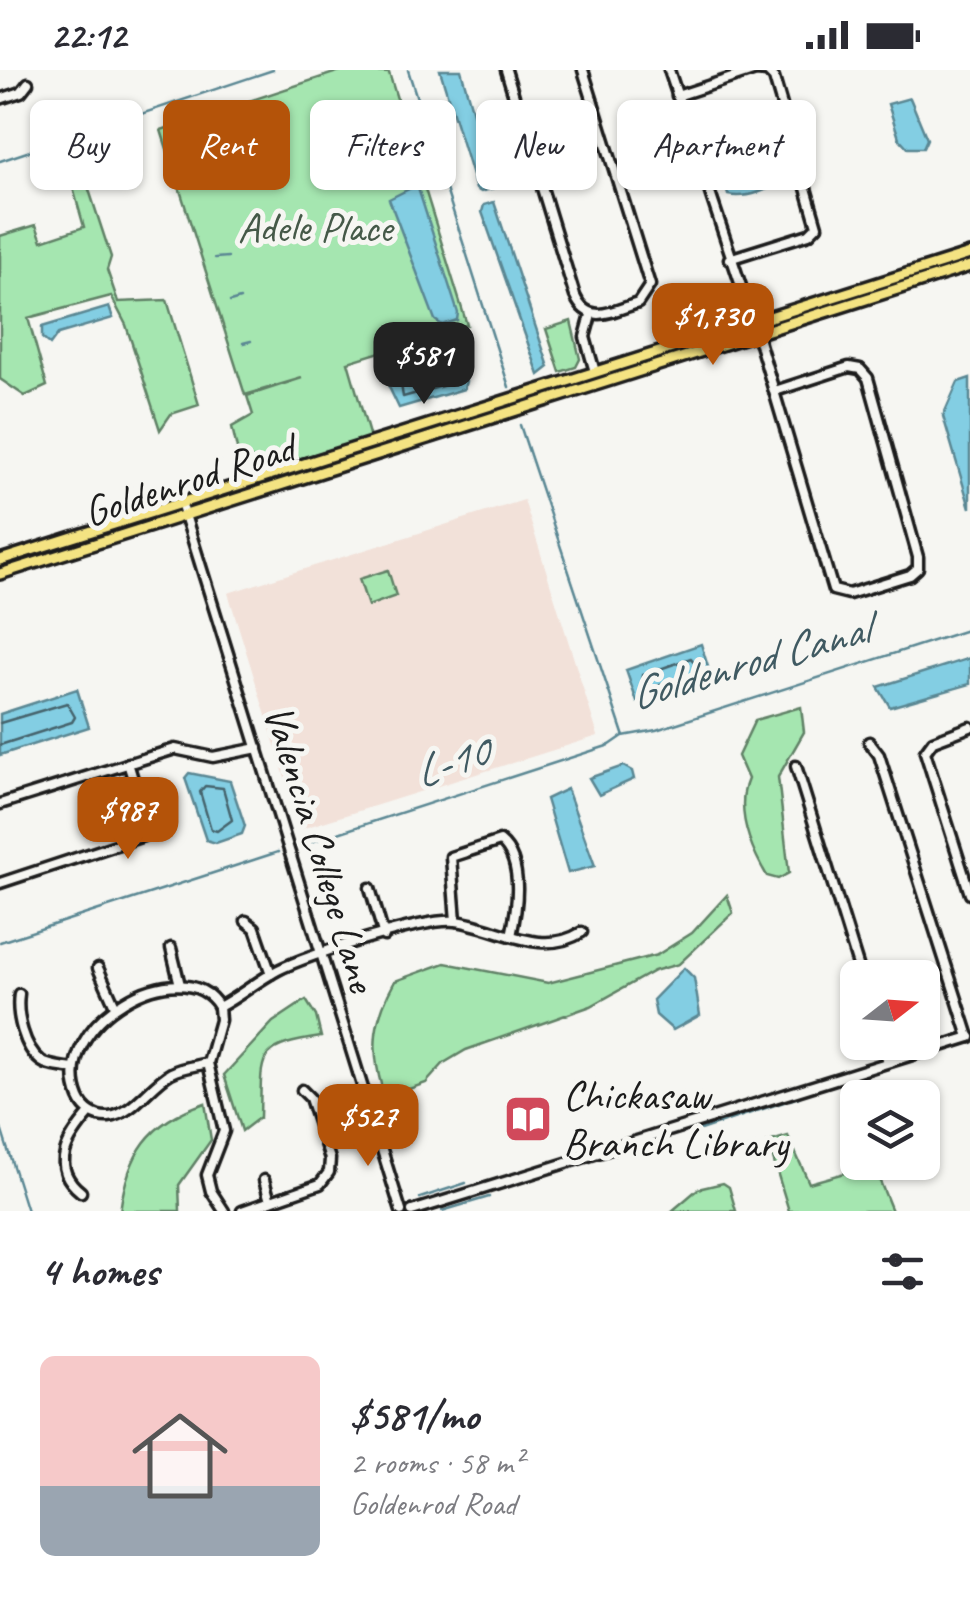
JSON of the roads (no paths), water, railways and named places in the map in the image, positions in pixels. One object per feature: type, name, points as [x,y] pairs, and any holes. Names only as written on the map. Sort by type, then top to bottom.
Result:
[{"type":"main road","name":"Goldenrod Road","points":[[0,560],[970,254]]},
{"type":"main road","name":"Goldenrod Road","points":[[0,574],[970,266]]},
{"type":"main road","points":[[601,384],[612,367]]},
{"type":"main road","points":[[578,391],[596,372]]},
{"type":"main road","points":[[388,452],[398,436]]},
{"type":"street","points":[[506,70],[575,296],[591,315]]},
{"type":"street","points":[[583,70],[650,284],[638,303],[591,315]]},
{"type":"street","points":[[669,70],[753,322]]},
{"type":"street","points":[[677,96],[756,70],[767,71],[774,78],[817,226],[809,234],[729,258]]},
{"type":"street","points":[[0,98],[21,92],[28,84]]},
{"type":"street","points":[[591,315],[585,337],[596,372]]},
{"type":"street","points":[[757,334],[833,590],[849,594],[910,575],[918,568],[918,557],[868,378],[849,367],[775,390]]},
{"type":"street","name":"Valencia College Lane","points":[[181,502],[400,1211]]},
{"type":"street","points":[[970,728],[933,741],[925,752],[970,894]]},
{"type":"street","points":[[412,1211],[970,1037],[879,754],[869,742]]},
{"type":"street","points":[[0,804],[175,749],[213,756],[258,748]]},
{"type":"street","points":[[0,884],[143,836],[146,822],[128,763]]},
{"type":"street","points":[[796,766],[856,960]]},
{"type":"street","points":[[456,921],[452,856],[500,841],[508,848],[517,884],[511,936]]},
{"type":"street","points":[[370,888],[384,936]]},
{"type":"street","points":[[246,921],[255,928],[271,974]]},
{"type":"street","points":[[219,1006],[271,974],[425,923],[456,921],[558,944],[582,932]]},
{"type":"street","points":[[171,948],[180,985]]},
{"type":"street","points":[[98,968],[116,1006]]},
{"type":"street","points":[[208,1063],[174,1071],[145,1090],[127,1110],[109,1117],[90,1113],[80,1102],[73,1069],[89,1031],[116,1006],[180,985],[204,990],[219,1006],[220,1020],[208,1063],[224,1124],[208,1181],[224,1211]]},
{"type":"street","points":[[19,994],[17,1009],[30,1048],[44,1064],[73,1069]]},
{"type":"street","points":[[242,1211],[320,1184],[329,1172],[320,1128],[310,1098],[302,1090]]},
{"type":"street","points":[[82,1192],[73,1185],[62,1152],[65,1142],[90,1113]]},
{"type":"street","points":[[264,1180],[270,1201]]},
{"type":"water","points":[[440,70],[461,70],[476,124],[476,189],[456,123],[456,100],[449,100]]},
{"type":"water","points":[[910,98],[927,139],[923,148],[908,148],[899,138],[888,104]]},
{"type":"water","points":[[407,190],[419,190],[457,320],[442,325],[435,320],[389,199]]},
{"type":"water","points":[[727,190],[763,190],[743,196],[728,195]]},
{"type":"water","points":[[494,202],[549,367],[539,375],[482,212],[484,205]]},
{"type":"water","points":[[109,307],[113,318],[58,334],[50,345],[42,338],[42,327]]},
{"type":"water","points":[[451,349],[466,381],[464,389],[399,408],[388,385],[389,371]]},
{"type":"water","points":[[970,378],[970,508],[943,416],[958,382]]},
{"type":"water","points":[[701,644],[712,680],[637,702],[626,670]]},
{"type":"water","points":[[970,658],[970,684],[890,707],[878,687]]},
{"type":"water","points":[[77,689],[89,727],[0,755],[0,714]]},
{"type":"water","points":[[623,766],[632,771],[634,779],[599,795],[589,778]]},
{"type":"water","points":[[189,773],[230,781],[245,826],[242,834],[216,843],[206,840],[185,778]]},
{"type":"water","points":[[567,789],[595,866],[568,873],[546,799]]},
{"type":"water","points":[[684,968],[694,978],[700,1015],[673,1030],[656,1015],[653,1000]]},
{"type":"waterway","name":"Goldenrod Canal","points":[[0,161],[273,70]]},
{"type":"waterway","name":"Goldenrod Canal","points":[[408,70],[509,387]]},
{"type":"waterway","points":[[215,258],[228,257]]},
{"type":"waterway","points":[[230,302],[240,299]]},
{"type":"waterway","points":[[243,343],[251,341]]},
{"type":"waterway","name":"Goldenrod Canal","points":[[520,425],[623,734]]},
{"type":"waterway","name":"Goldenrod Canal","points":[[298,846],[610,745],[623,736],[656,730],[970,629]]},
{"type":"waterway","name":"L-10","points":[[0,942],[278,852]]},
{"type":"waterway","points":[[790,1100],[799,1097]]},
{"type":"waterway","points":[[700,1130],[784,1102]]},
{"type":"waterway","name":"L-10","points":[[0,1125],[27,1211]]},
{"type":"waterway","points":[[420,1198],[466,1183]]},
{"type":"waterway","points":[[442,1211],[489,1197]]},
{"type":"place","name":"Chickasaw Branch Library","points":[[528,1119]]},
{"type":"park label","name":"Adele Place","points":[[315,227]]}]
